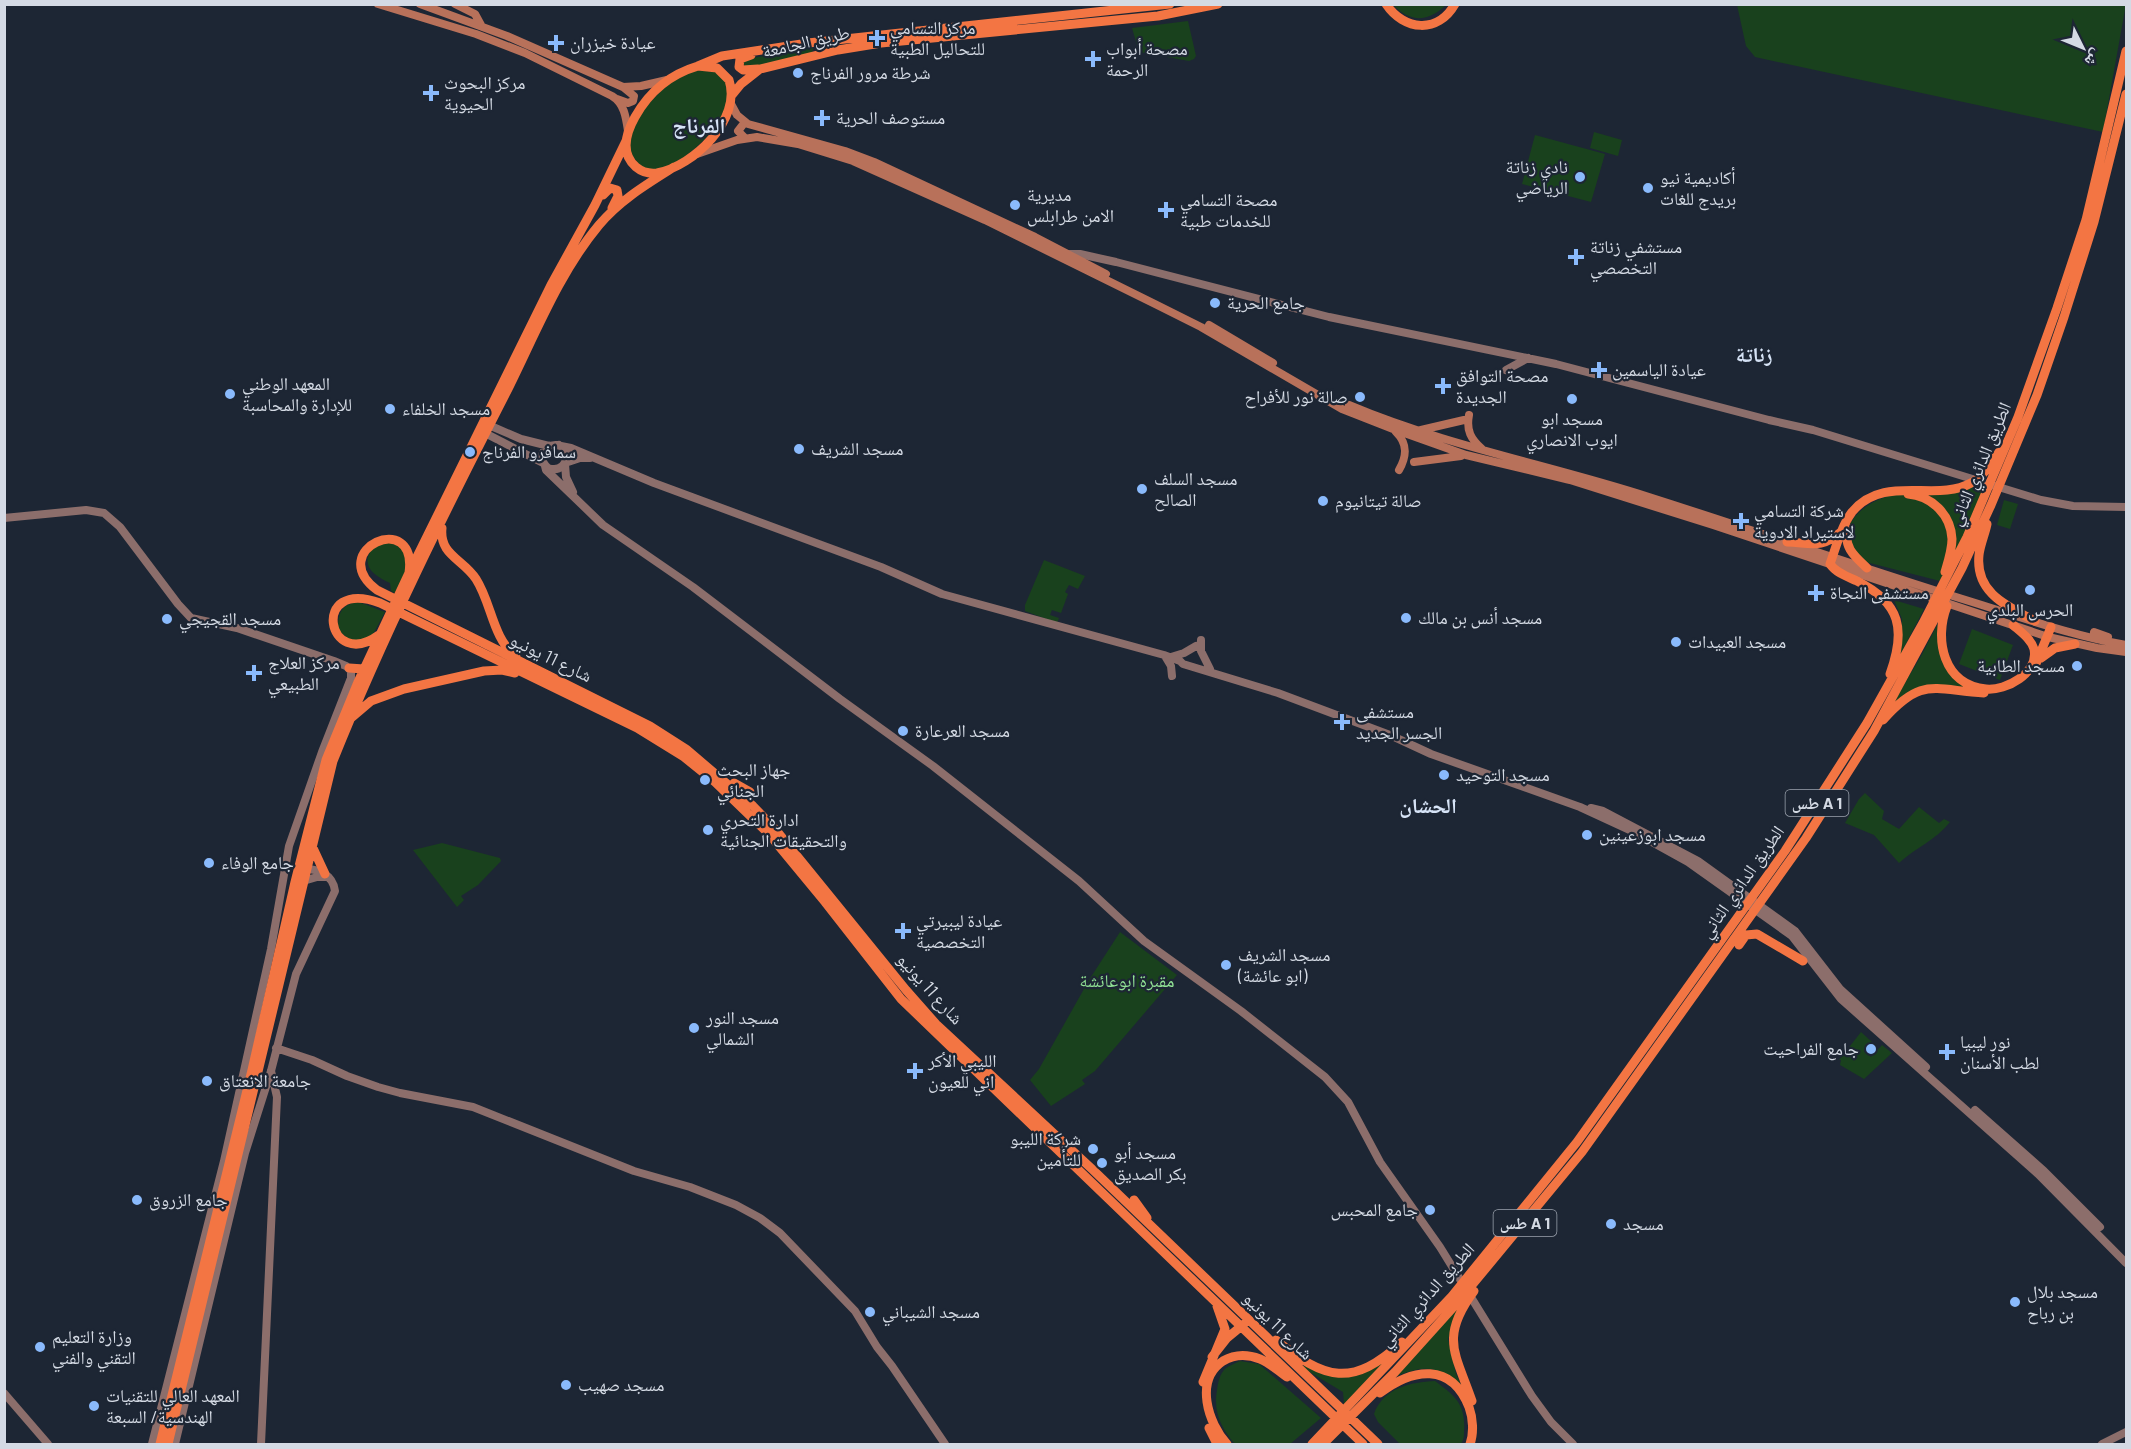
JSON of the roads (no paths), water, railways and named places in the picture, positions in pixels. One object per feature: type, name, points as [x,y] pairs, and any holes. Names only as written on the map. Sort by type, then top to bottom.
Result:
[{"type":"highway","name":"طريق الجامعة","points":[[698,66],[722,56],[808,43],[1170,4]]},
{"type":"highway","name":"طريق الجامعة","points":[[731,99],[741,84],[760,69],[830,52],[881,43],[1158,16],[1218,4]]},
{"type":"highway","points":[[1386,4],[1398,19],[1426,26],[1444,17],[1455,4]]},
{"type":"highway","points":[[760,69],[743,70],[739,67],[738,62],[763,50]]},
{"type":"highway","name":"الطريق الدائري الثاني","points":[[1312,1444],[1452,1296],[1551,1175],[1620,1084],[1785,852],[1867,723],[1937,596],[1976,519],[2012,432],[2054,318],[2086,220],[2127,51]]},
{"type":"highway","points":[[168,1444],[326,760],[379,635],[409,573],[484,428],[585,244],[623,201],[694,155],[714,136],[725,118],[731,99],[731,84],[725,74],[712,67],[698,66],[682,71],[667,80],[646,100],[628,131],[626,141],[595,205],[551,285],[484,428],[443,520],[369,673],[333,760],[312,846],[302,869]]},
{"type":"highway","name":"الطريق الدائري الثاني","points":[[1325,1444],[1395,1372],[1507,1244],[1582,1152],[1806,838],[1874,731],[1962,568],[2037,395],[2094,222],[2127,94]]},
{"type":"highway","points":[[626,141],[627,155],[640,170],[656,173],[674,167]]},
{"type":"highway","points":[[595,205],[607,190],[615,189],[618,196],[610,213]]},
{"type":"highway","points":[[1867,723],[1890,674],[1898,650],[1899,635],[1891,608],[1883,597],[1872,588],[1836,571],[1831,560],[1841,532],[1853,511],[1877,495],[1899,490],[1951,489],[1972,483],[1986,471],[2012,432]]},
{"type":"highway","points":[[1867,568],[1853,555],[1847,544],[1847,530],[1856,514],[1870,503],[1890,495],[1904,493],[1925,498],[1943,513],[1951,530],[1951,548],[1937,596]]},
{"type":"highway","points":[[1991,505],[1979,553],[1981,578],[1995,598],[2035,621]]},
{"type":"highway","points":[[443,520],[441,540],[443,547],[472,572],[503,643],[525,664]]},
{"type":"highway","points":[[1787,542],[1821,545],[1841,532]]},
{"type":"highway","points":[[409,573],[410,557],[406,549],[390,539],[382,539],[370,544],[361,560],[362,570],[372,586],[415,614]]},
{"type":"highway","points":[[1962,568],[1945,610],[1940,632],[1941,645],[1950,667],[1966,682],[1986,689],[2010,685],[2020,678],[2032,663],[2034,650],[2031,642],[2013,625]]},
{"type":"highway","points":[[379,635],[368,643],[350,644],[337,633],[332,618],[339,605],[353,598],[367,598],[415,614]]},
{"type":"highway","name":"شارع 11 يونيو","points":[[415,614],[525,664],[532,674],[614,706],[681,744],[720,776],[776,830],[901,999],[1313,1396],[1326,1402]]},
{"type":"highway","name":"شارع 11 يونيو","points":[[415,614],[637,728],[684,757],[726,792],[768,833],[872,947],[936,1023],[1251,1322],[1326,1402]]},
{"type":"highway","points":[[2039,660],[2049,632]]},
{"type":"highway","points":[[1874,731],[1895,707],[1915,693],[1939,687],[1982,693],[2011,689],[2023,681],[2039,660],[2055,648],[2075,644]]},
{"type":"highway","points":[[349,668],[364,669]]},
{"type":"highway","points":[[349,720],[371,701],[405,689],[484,670],[532,674]]},
{"type":"highway","points":[[720,776],[750,792]]},
{"type":"highway","points":[[312,846],[327,876]]},
{"type":"highway","points":[[160,1444],[219,1189],[252,1070],[299,882]]},
{"type":"highway","points":[[856,916],[869,937],[872,947]]},
{"type":"highway","points":[[1704,984],[1714,978],[1744,937],[1751,933],[1757,934],[1803,961]]},
{"type":"highway","points":[[1134,1200],[1159,1235]]},
{"type":"highway","points":[[1476,1444],[1478,1433],[1475,1413],[1454,1354],[1455,1324],[1461,1311],[1507,1244]]},
{"type":"highway","points":[[1212,1357],[1240,1326],[1251,1322],[1257,1324],[1311,1366],[1325,1371],[1349,1372],[1365,1369],[1385,1356],[1452,1296]]},
{"type":"highway","points":[[1216,1304],[1225,1329],[1203,1382],[1202,1398],[1208,1425],[1217,1444]]},
{"type":"highway","points":[[1227,1444],[1212,1423],[1207,1387],[1210,1376],[1217,1365],[1228,1358],[1236,1355],[1260,1359],[1313,1396]]},
{"type":"highway","points":[[1325,1444],[1372,1399],[1401,1379],[1414,1374],[1436,1374],[1448,1378],[1464,1396],[1473,1427],[1470,1444]]},
{"type":"highway","points":[[1326,1402],[1355,1431],[1364,1444]]},
{"type":"highway","points":[[1304,1444],[1331,1424]]},
{"type":"highway","points":[[1355,1431],[1378,1443]]},
{"type":"main road","points":[[378,4],[448,24],[517,50],[617,99],[628,103],[633,101],[634,96],[623,87],[481,25],[422,5]]},
{"type":"main road","points":[[455,4],[474,15],[481,25]]},
{"type":"main road","points":[[623,87],[641,86],[667,80]]},
{"type":"main road","points":[[617,99],[625,113],[628,131]]},
{"type":"main road","points":[[731,99],[737,115],[745,122],[845,151],[874,162],[1070,254],[1168,307],[1342,409],[1467,455],[1570,480],[1831,560],[1960,603],[2035,621],[2049,632],[2075,644],[2127,652]]},
{"type":"main road","points":[[745,122],[738,131],[745,138]]},
{"type":"main road","points":[[694,155],[745,138],[757,137],[778,139],[819,149],[853,161],[985,220],[1247,346],[1303,382],[1343,403],[1419,431],[1572,473],[1787,542],[1831,560],[1867,568],[1925,592]]},
{"type":"main road","points":[[1419,431],[1467,418],[1470,437],[1482,450]]},
{"type":"main road","points":[[1394,429],[1404,442],[1406,451],[1405,459],[1399,470]]},
{"type":"main road","points":[[1414,462],[1467,455]]},
{"type":"main road","points":[[1960,603],[2013,625],[2127,645]]},
{"type":"main road","points":[[2094,632],[2102,636],[2127,639]]},
{"type":"street","points":[[1070,254],[1116,262],[1338,320],[1528,358],[1813,429],[2028,497],[2067,505],[2127,507]]},
{"type":"street","points":[[1497,352],[1505,368],[1528,358]]},
{"type":"street","points":[[484,428],[549,446],[558,445],[571,448],[699,501],[880,567],[942,594],[1166,656],[1183,664],[1261,687],[1390,735],[1431,754],[1508,780],[1600,816],[1688,862],[1769,915],[1792,936],[1841,999],[2052,1178],[2092,1218],[2127,1258]]},
{"type":"street","points":[[484,428],[555,469],[580,458],[600,460]]},
{"type":"street","points":[[558,445],[566,452],[565,463],[570,487],[584,503],[586,509]]},
{"type":"street","points":[[549,446],[543,453],[546,470],[603,525],[693,587],[840,699],[933,766],[1079,880],[1150,946],[1241,1011],[1325,1077],[1348,1102],[1380,1162],[1458,1274],[1532,1396],[1551,1422],[1573,1444]]},
{"type":"street","points":[[4,518],[86,510],[104,513],[120,527],[191,618],[248,632],[349,668],[351,678],[289,846],[271,949],[219,1189]]},
{"type":"street","points":[[1166,656],[1184,653],[1198,643],[1210,669]]},
{"type":"street","points":[[1166,656],[1171,666],[1172,676]]},
{"type":"street","points":[[1180,662],[1186,661],[1320,708]]},
{"type":"street","points":[[175,1444],[245,1153],[271,1071],[296,974],[335,891],[334,884],[327,876],[313,868],[302,869]]},
{"type":"street","points":[[299,882],[327,876]]},
{"type":"street","points":[[276,1048],[378,1087],[474,1107],[634,1171],[690,1187],[736,1205],[760,1218],[780,1233],[855,1311],[877,1347],[945,1444]]},
{"type":"street","points":[[261,1444],[277,1097],[271,1071]]},
{"type":"street","points":[[1932,1075],[2038,1174],[2127,1263]]},
{"type":"street","points":[[152,1444],[213,1217]]},
{"type":"street","points":[[4,1394],[48,1444]]},
{"type":"street","points":[[2102,1444],[2127,1432]]},
{"type":"place","name":"مركز التسامي للتحاليل الطبية","points":[[877,38]]},
{"type":"place","name":"عيادة خيزران","points":[[556,43]]},
{"type":"place","name":"مصحة أبواب الرحمة","points":[[1093,59]]},
{"type":"place","name":"شرطة مرور الفرناج","points":[[798,73]]},
{"type":"place","name":"مركز البحوث الحيوية","points":[[431,93]]},
{"type":"place","name":"مستوصف الحرية","points":[[822,118]]},
{"type":"place","name":"نادي زناتة الرياضي","points":[[1580,177]]},
{"type":"place","name":"أكاديمية نيو بريدج للغات","points":[[1648,188]]},
{"type":"place","name":"مديرية الامن طرابلس","points":[[1015,205]]},
{"type":"place","name":"مصحة التسامي للخدمات طبية","points":[[1166,210]]},
{"type":"place","name":"مستشفي زناتة التخصصي","points":[[1576,257]]},
{"type":"place","name":"جامع الحرية","points":[[1215,303]]},
{"type":"place","name":"عيادة الياسمين","points":[[1599,370]]},
{"type":"place","name":"مصحة التوافق الجديدة","points":[[1443,386]]},
{"type":"place","name":"المعهد الوطني للإدارة والمحاسبة","points":[[230,394]]},
{"type":"place","name":"صالة نور للأفراح","points":[[1360,397]]},
{"type":"place","name":"مسجد ابو ايوب الانصاري","points":[[1572,399]]},
{"type":"place","name":"مسجد الخلفاء","points":[[390,409]]},
{"type":"place","name":"مسجد الشريف","points":[[799,449]]},
{"type":"place","name":"سمافرو الفرناج","points":[[470,452]]},
{"type":"place","name":"مسجد السلف الصالح","points":[[1142,489]]},
{"type":"place","name":"صالة تيتانيوم","points":[[1323,501]]},
{"type":"place","name":"شركة التسامي لاستيراد الادوية","points":[[1741,521]]},
{"type":"place","name":"الحرس البلدي","points":[[2030,590]]},
{"type":"place","name":"مستشفى النجاة","points":[[1816,593]]},
{"type":"place","name":"مسجد أنس بن مالك","points":[[1406,618]]},
{"type":"place","name":"مسجد القجيجي","points":[[167,619]]},
{"type":"place","name":"مسجد العبيدات","points":[[1676,642]]},
{"type":"place","name":"مسجد الطابية","points":[[2077,666]]},
{"type":"place","name":"مركز العلاج الطبيعي","points":[[254,673]]},
{"type":"place","name":"مستشفى الجسر الجديد","points":[[1342,722]]},
{"type":"place","name":"مسجد العرعارة","points":[[903,731]]},
{"type":"place","name":"مسجد التوحيد","points":[[1444,775]]},
{"type":"place","name":"جهاز البحث الجنائي","points":[[705,780]]},
{"type":"place","name":"ادارة التحري والتحقيقات الجنائية","points":[[708,830]]},
{"type":"place","name":"مسجد ابوزعينين","points":[[1587,835]]},
{"type":"place","name":"جامع الوفاء","points":[[209,863]]},
{"type":"place","name":"عيادة ليبيرتي التخصصية","points":[[903,931]]},
{"type":"place","name":"مسجد الشريف (ابو عائشة)","points":[[1226,965]]},
{"type":"place","name":"مسجد النور الشمالي","points":[[694,1028]]},
{"type":"place","name":"جامع الفراحيت","points":[[1871,1049]]},
{"type":"place","name":"نور ليبيا لطب الأسنان","points":[[1947,1052]]},
{"type":"place","name":"الليبي الأكر اني للعيون","points":[[915,1071]]},
{"type":"place","name":"جامعة الانعتاق","points":[[207,1081]]},
{"type":"place","name":"شركة الليبو للتأمين","points":[[1093,1149]]},
{"type":"place","name":"مسجد أبو بكر الصديق","points":[[1102,1163]]},
{"type":"place","name":"جامع الزروق","points":[[137,1200]]},
{"type":"place","name":"جامع المحبس","points":[[1430,1210]]},
{"type":"place","name":"مسجد","points":[[1611,1224]]},
{"type":"place","name":"مسجد بلال بن رباح","points":[[2015,1302]]},
{"type":"place","name":"مسجد الشيباني","points":[[870,1312]]},
{"type":"place","name":"وزارة التعليم التقني والفني","points":[[40,1347]]},
{"type":"place","name":"مسجد صهيب","points":[[566,1385]]},
{"type":"place","name":"المعهد العالي للتقنيات الهندسية/ السبعة","points":[[94,1406]]},
{"type":"district","name":"الفرناج","points":[[699,126]]},
{"type":"district","name":"زناتة","points":[[1754,355]]},
{"type":"district","name":"الحشان","points":[[1428,806]]},
{"type":"park label","name":"مقبرة ابوعائشة","points":[[1127,981]]}]
